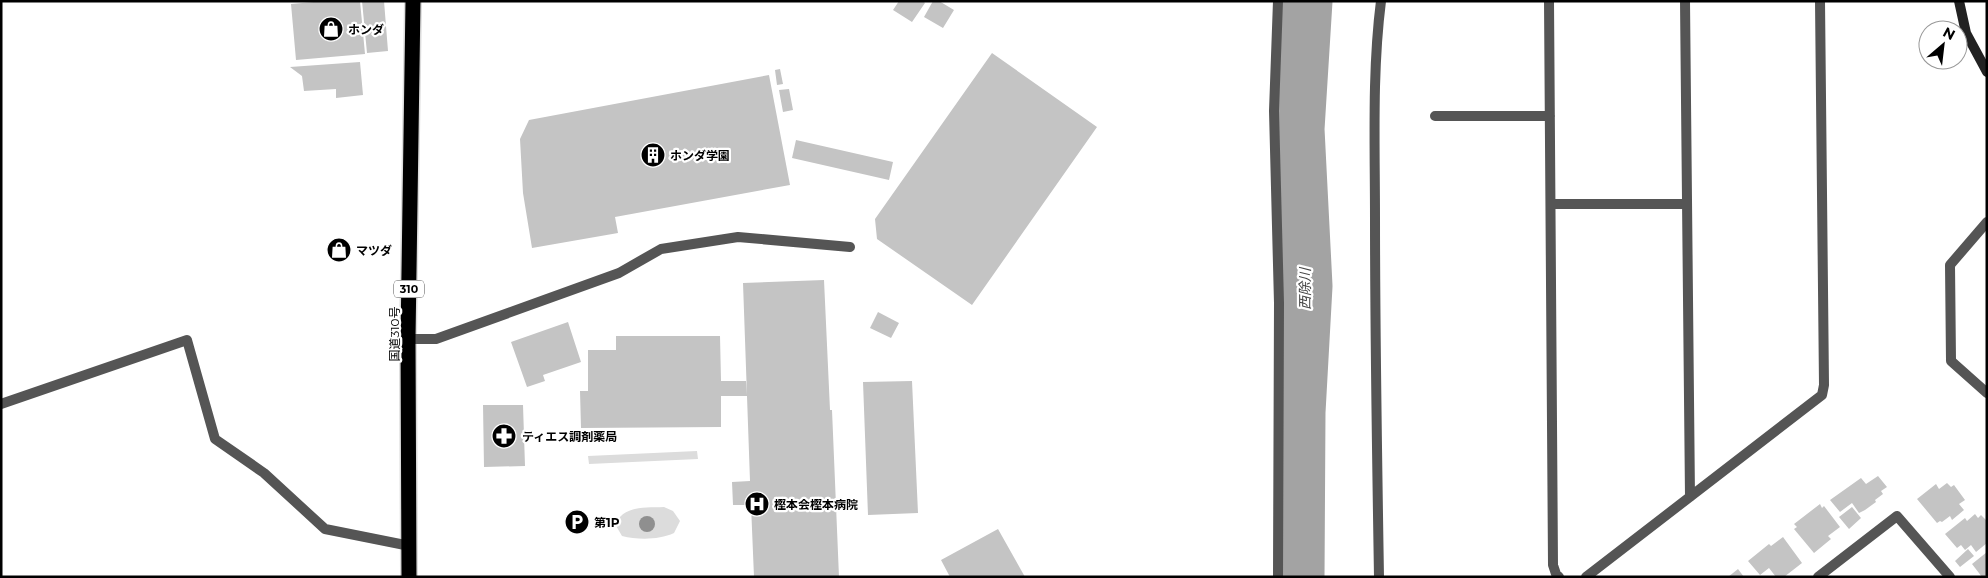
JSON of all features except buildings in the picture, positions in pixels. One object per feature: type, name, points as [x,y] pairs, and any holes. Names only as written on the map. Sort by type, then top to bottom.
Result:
[{"type":"highway","name":"国道310号","points":[[409,577],[408,339],[413,1]]},
{"type":"street","points":[[1278,1],[1274,111],[1280,303],[1278,577]]},
{"type":"street","points":[[1379,577],[1375,320],[1375,144],[1380,1]]},
{"type":"street","points":[[1550,1],[1553,565],[1556,574],[1560,577]]},
{"type":"street","points":[[1685,1],[1690,497]]},
{"type":"street","points":[[1586,577],[1822,395],[1824,385],[1820,1]]},
{"type":"street","points":[[1959,1],[1966,33],[1987,72]]},
{"type":"street","points":[[1435,116],[1550,116]]},
{"type":"street","points":[[1551,204],[1687,204]]},
{"type":"street","points":[[1987,222],[1950,265],[1950,284],[1951,361],[1987,393]]},
{"type":"street","points":[[408,339],[436,339],[619,274],[661,249],[738,237],[850,247]]},
{"type":"street","points":[[1,404],[187,340],[215,439],[264,474],[325,529],[410,546]]},
{"type":"street","points":[[1818,577],[1897,516],[1950,577]]},
{"type":"shaded area","points":[[697,451],[698,459],[589,464],[588,456]]},
{"type":"shaded area","points":[[664,507],[673,511],[680,521],[674,533],[648,539],[635,538],[622,536],[615,524],[624,513],[642,508]]},
{"type":"waterway","name":"西除川","points":[[1299,577],[1300,412],[1307,286],[1299,129],[1307,1]]},
{"type":"place","name":"ホンダ","points":[[331,29]]},
{"type":"place","name":"ホンダ学園","points":[[653,155]]},
{"type":"place","name":"マツダ","points":[[339,250]]},
{"type":"place","name":"ティエス調剤薬局","points":[[504,436]]},
{"type":"place","name":"樫本会樫本病院","points":[[757,504]]},
{"type":"place","name":"第1P","points":[[577,522]]}]
